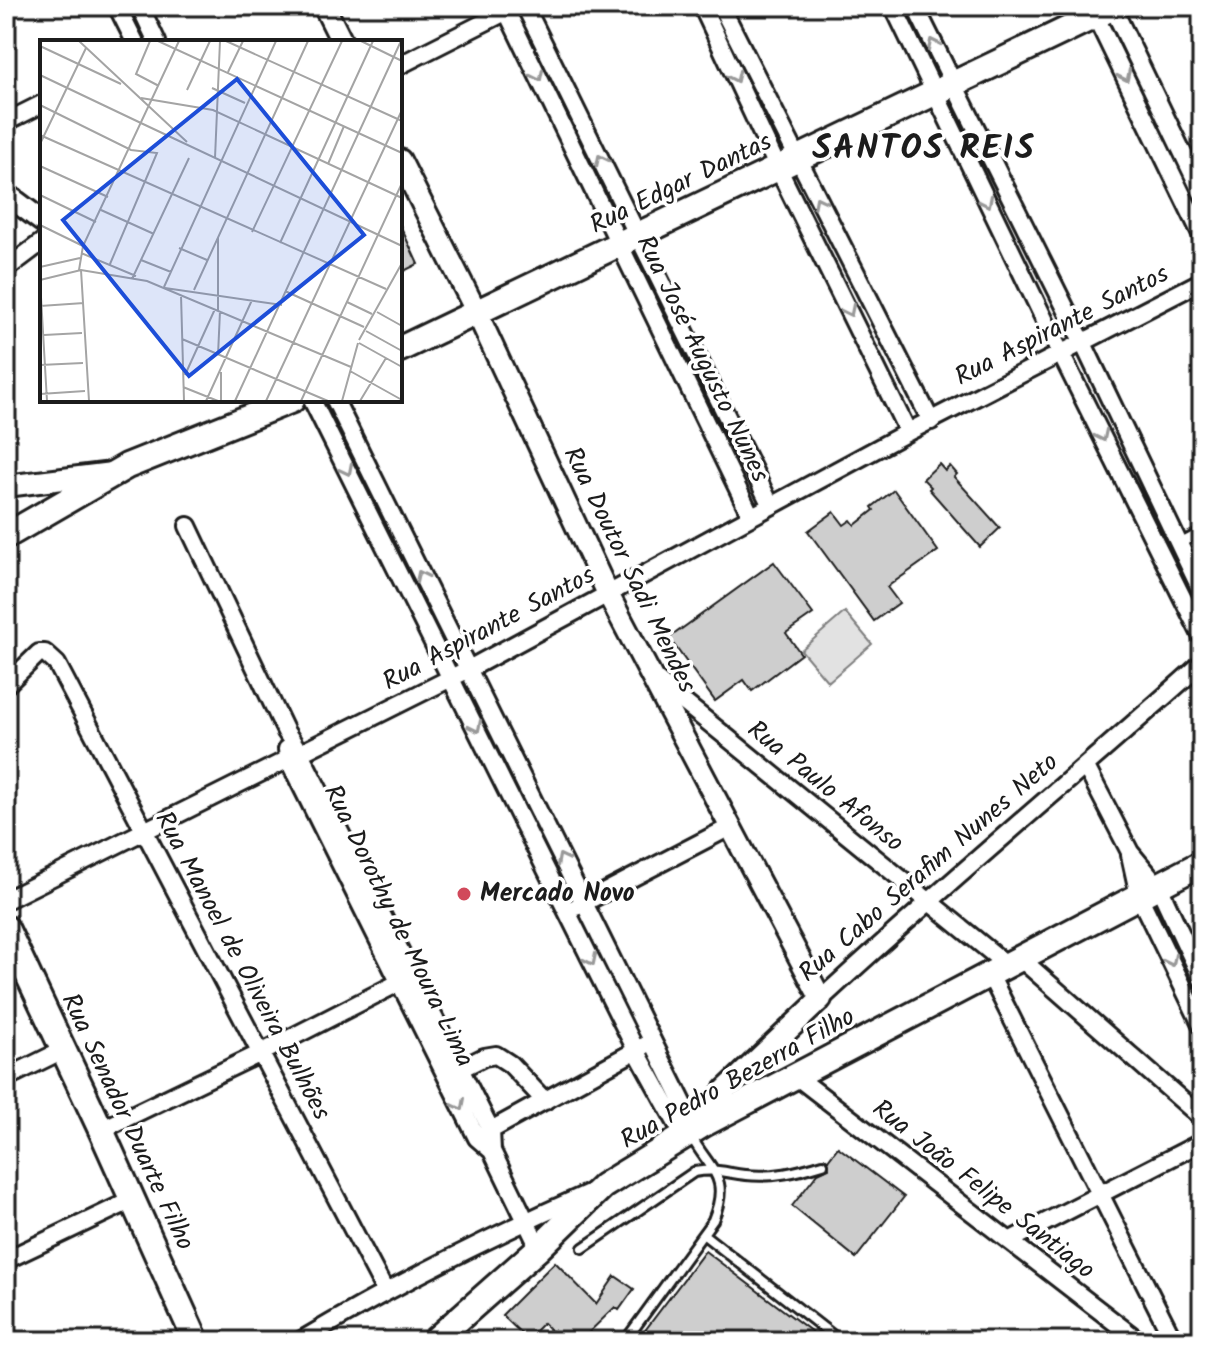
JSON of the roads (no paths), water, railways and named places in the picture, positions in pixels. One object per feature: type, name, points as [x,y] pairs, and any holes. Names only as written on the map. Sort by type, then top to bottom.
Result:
[{"type":"main road","name":"Rua Edgar Dantas","points":[[402,348],[1105,8]]},
{"type":"main road","points":[[6,536],[112,473],[277,402]]},
{"type":"main road","name":"Rua Pedro Bezerra Filho","points":[[603,1186],[694,1131],[1202,863]]},
{"type":"main road","name":"Rua Senador Duarte Filho","points":[[6,928],[196,1341]]},
{"type":"main road","points":[[434,1341],[539,1248],[603,1186]]},
{"type":"street","points":[[117,6],[134,40]]},
{"type":"street","points":[[140,6],[156,40]]},
{"type":"street","points":[[324,6],[341,40]]},
{"type":"street","name":"Rua José Augusto Nunes","points":[[525,6],[751,516]]},
{"type":"street","points":[[702,6],[931,421]]},
{"type":"street","points":[[721,6],[908,432]]},
{"type":"street","points":[[893,6],[943,88],[1082,341],[1179,544],[1197,568],[1202,592]]},
{"type":"street","points":[[915,6],[943,88],[1060,352],[1202,637]]},
{"type":"street","points":[[402,64],[509,8]]},
{"type":"street","name":"Rua José Augusto Nunes","points":[[509,8],[771,506]]},
{"type":"street","points":[[1105,8],[1202,193]]},
{"type":"street","points":[[1105,8],[1202,236]]},
{"type":"street","points":[[6,122],[40,105]]},
{"type":"street","name":"Rua Doutor Sadi Mendes","points":[[402,164],[477,313],[608,594],[821,999]]},
{"type":"street","points":[[6,178],[40,203]]},
{"type":"street","points":[[6,194],[40,220]]},
{"type":"street","points":[[6,269],[40,244]]},
{"type":"street","name":"Rua Aspirante Santos","points":[[6,900],[467,670],[908,432],[1202,281]]},
{"type":"street","points":[[313,402],[636,1050],[694,1131]]},
{"type":"street","points":[[336,402],[694,1131]]},
{"type":"street","points":[[6,486],[112,473]]},
{"type":"street","points":[[363,501],[380,492]]},
{"type":"street","name":"Rua Dorothy de Moura Lima","points":[[188,526],[286,732],[294,756],[539,1248]]},
{"type":"street","points":[[1173,580],[1197,568]]},
{"type":"street","points":[[423,621],[440,613]]},
{"type":"street","name":"Rua Manoel de Oliveira Bulhões","points":[[6,685],[39,653],[45,653],[57,664],[385,1291]]},
{"type":"street","name":"Rua Cabo Serafim Nunes Neto","points":[[694,1131],[726,1089],[927,901],[1086,767],[1202,663]]},
{"type":"street","name":"Rua Paulo Afonso","points":[[651,675],[1005,966],[1100,1195],[1174,1341]]},
{"type":"street","points":[[1086,767],[1149,891],[1202,1026]]},
{"type":"street","points":[[567,911],[730,827]]},
{"type":"street","points":[[1149,891],[1202,979]]},
{"type":"street","points":[[1005,966],[1202,1118]]},
{"type":"street","points":[[101,1130],[261,1053],[406,978]]},
{"type":"street","name":"Rua Dorothy de Moura Lima","points":[[406,978],[460,1069],[484,1134]]},
{"type":"street","points":[[484,1134],[652,1042]]},
{"type":"street","points":[[6,1078],[63,1050]]},
{"type":"street","points":[[460,1069],[484,1057],[496,1055],[510,1064],[545,1101]]},
{"type":"street","name":"Rua João Felipe Santiago","points":[[797,1077],[1139,1341]]},
{"type":"street","points":[[1009,1241],[1202,1142]]},
{"type":"street","name":"Rua Pedro Bezerra Filho","points":[[300,1341],[385,1291],[603,1186]]},
{"type":"street","points":[[6,1260],[132,1200]]},
{"type":"lane","points":[[1179,544],[1202,532]]},
{"type":"lane","points":[[625,1341],[713,1220],[721,1201],[719,1181],[694,1131]]},
{"type":"lane","points":[[583,1248],[694,1172],[713,1168],[746,1175],[786,1175],[823,1164]]},
{"type":"lane","points":[[703,1234],[840,1341]]},
{"type":"place","name":"Mercado Novo","points":[[464,894]]},
{"type":"district","name":"SANTOS REIS","points":[[924,149]]}]
